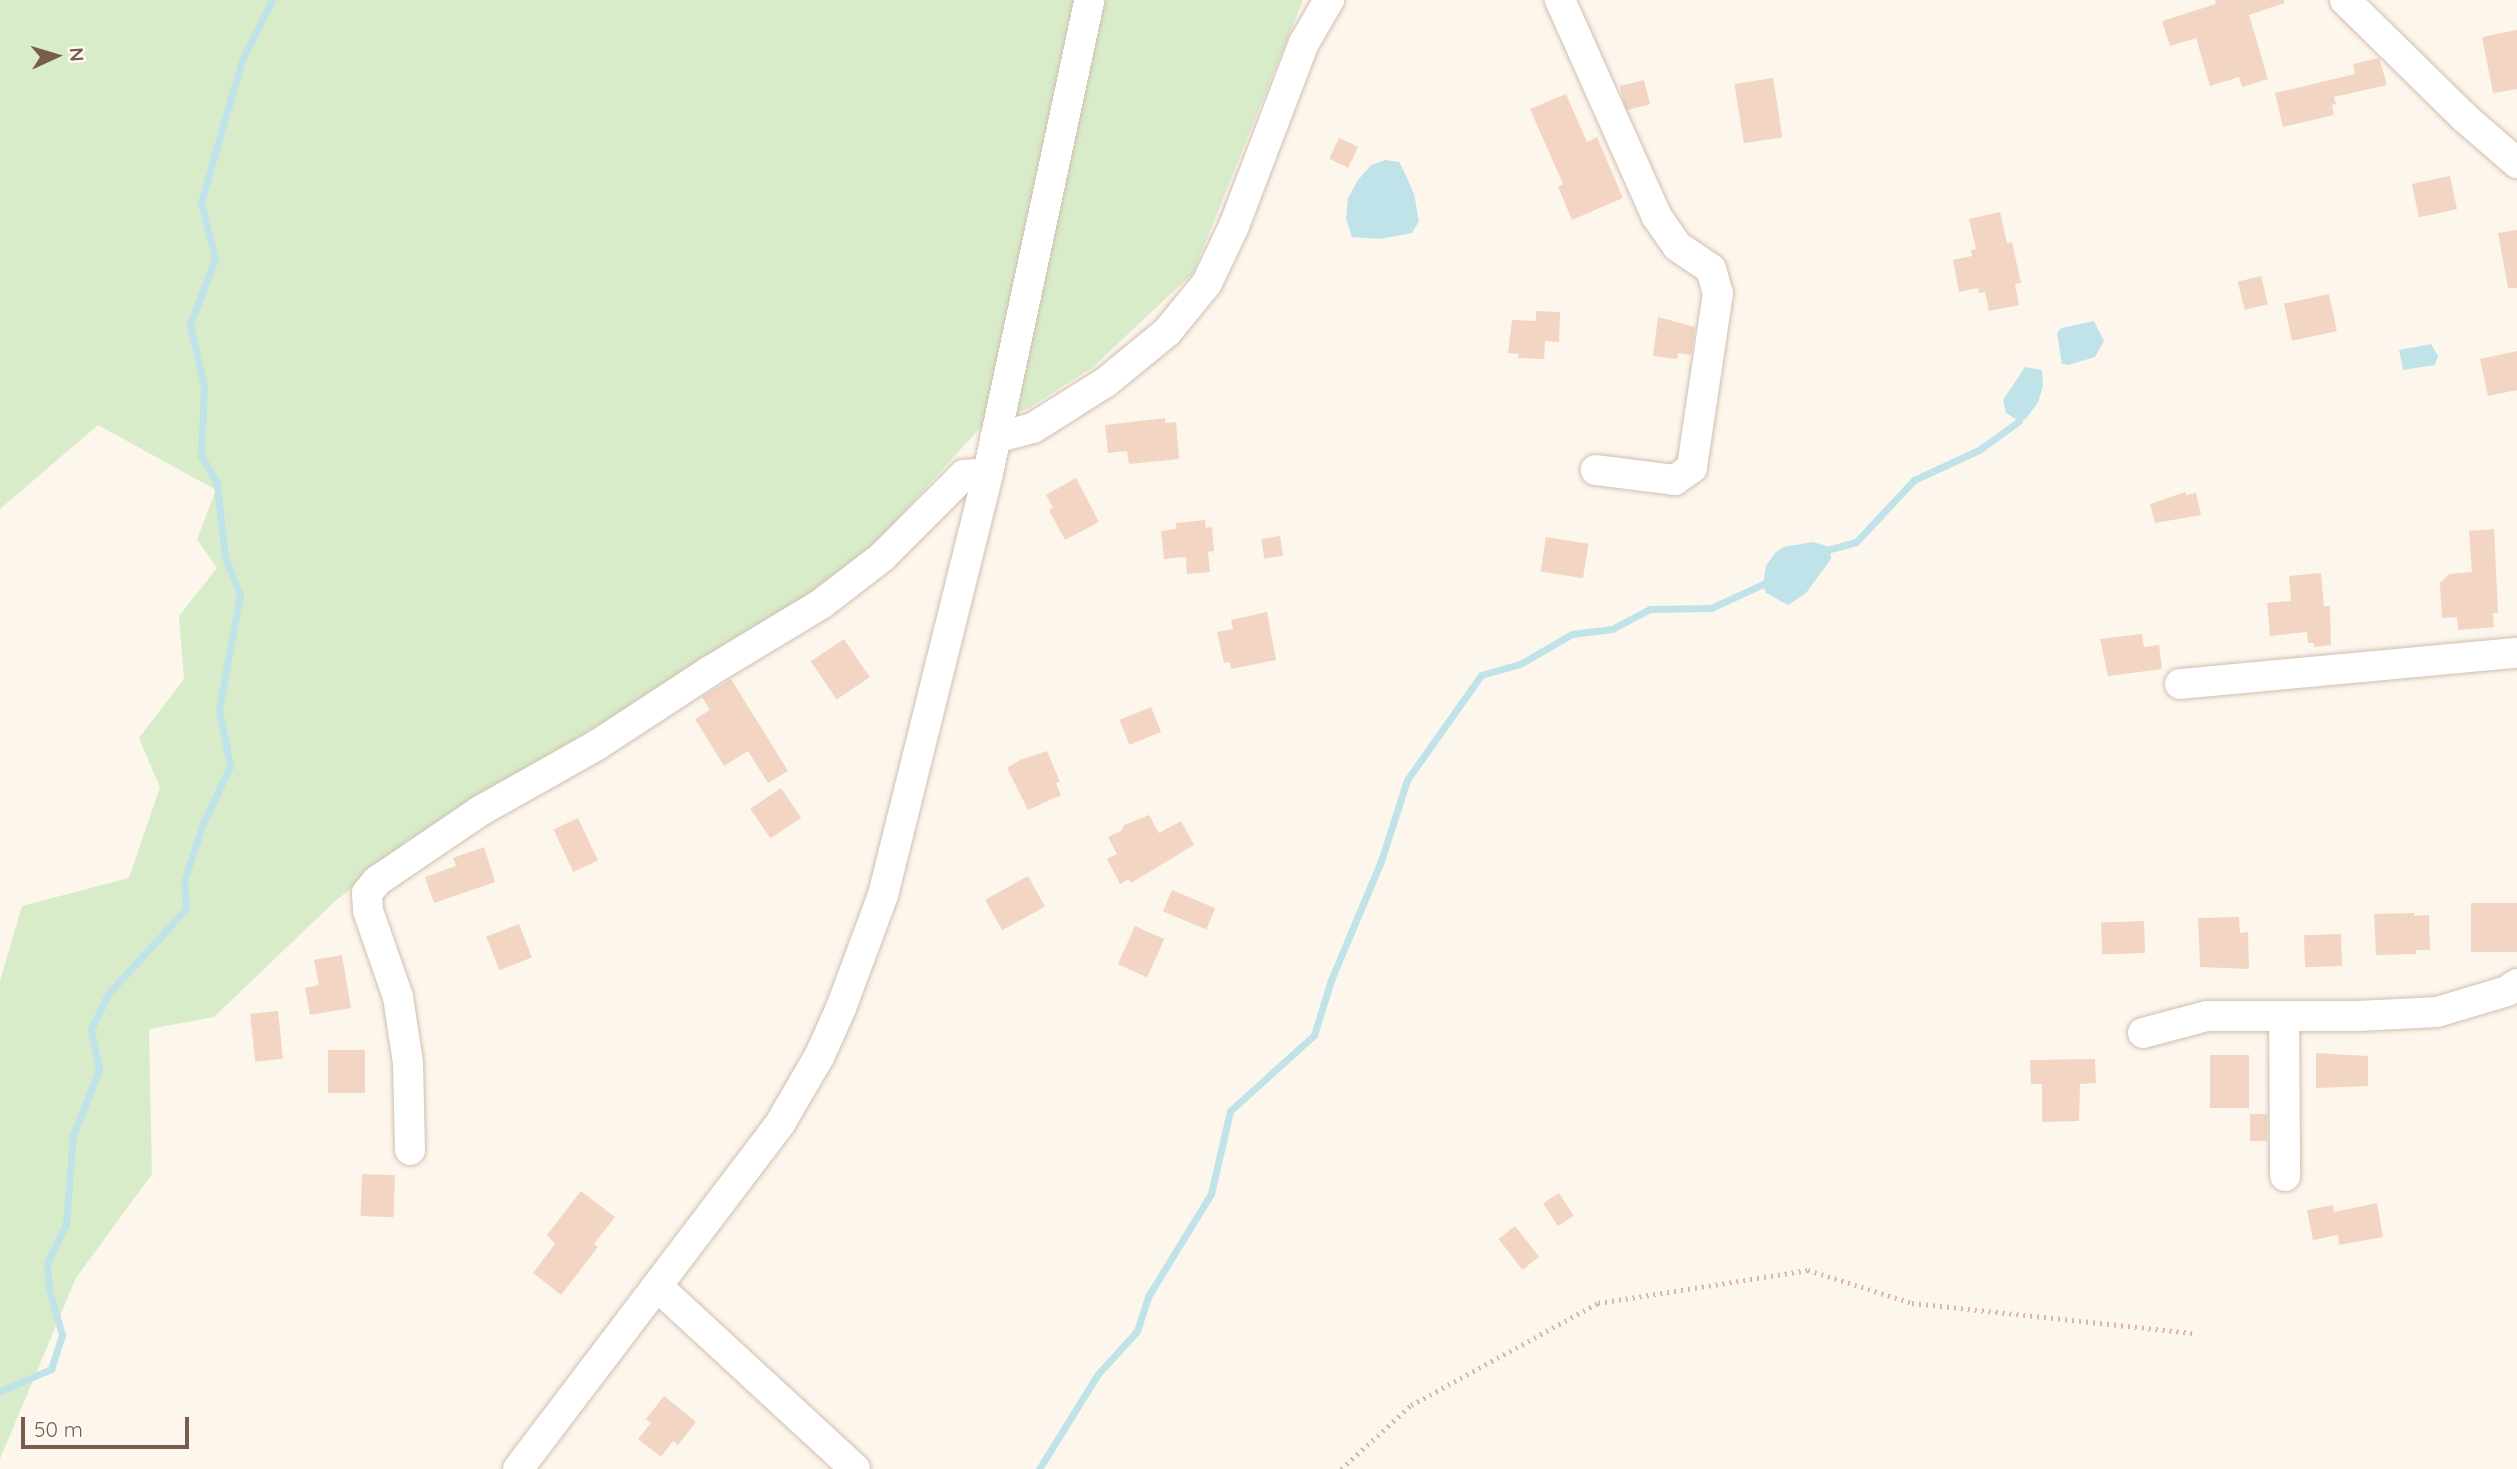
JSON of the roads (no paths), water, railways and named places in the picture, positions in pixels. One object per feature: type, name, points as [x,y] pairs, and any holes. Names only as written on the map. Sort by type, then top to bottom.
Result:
[{"type":"street","points":[[518,1469],[781,1122],[820,1055],[841,1008],[883,895],[988,472],[1089,0]]},
{"type":"street","points":[[995,438],[1033,428],[1106,382],[1167,332],[1207,283],[1234,226],[1304,43],[1329,0]]},
{"type":"street","points":[[1560,0],[1657,217],[1677,246],[1711,269],[1718,292],[1692,468],[1675,480],[1596,470]]},
{"type":"street","points":[[2345,0],[2465,118],[2517,163]]},
{"type":"street","points":[[410,1150],[408,1063],[398,997],[368,911],[367,893],[377,881],[480,811],[597,746],[710,670],[821,604],[882,557],[964,475],[988,472]]},
{"type":"street","points":[[2180,684],[2517,653]]},
{"type":"street","points":[[2143,1033],[2207,1016],[2437,1012],[2507,991],[2517,984]]},
{"type":"street","points":[[2284,1016],[2285,1176]]},
{"type":"street","points":[[658,1287],[855,1469]]},
{"type":"water","points":[[1385,160],[1399,162],[1414,194],[1419,221],[1412,233],[1380,239],[1352,237],[1346,219],[1348,198],[1371,165]]},
{"type":"water","points":[[2094,321],[2104,341],[2095,357],[2068,365],[2062,364],[2057,333],[2061,328]]},
{"type":"water","points":[[2431,344],[2438,356],[2435,365],[2403,370],[2399,350]]},
{"type":"water","points":[[2025,367],[2042,370],[2043,386],[2038,402],[2026,419],[2019,421],[2006,413],[2003,400]]},
{"type":"water","points":[[1813,542],[1830,547],[1831,559],[1806,593],[1788,605],[1766,593],[1763,585],[1766,566],[1774,554],[1783,547]]},
{"type":"waterway","points":[[0,1391],[51,1369],[62,1335],[49,1289],[47,1263],[66,1224],[73,1135],[99,1070],[91,1029],[108,994],[186,909],[184,882],[202,826],[230,766],[219,709],[240,595],[225,557],[217,484],[201,455],[204,386],[190,325],[215,259],[201,202],[242,60],[272,0]]},
{"type":"waterway","points":[[1823,551],[1856,542],[1914,480],[1979,450],[2019,421]]},
{"type":"waterway","points":[[1039,1469],[1098,1374],[1137,1331],[1149,1295],[1211,1194],[1230,1111],[1314,1035],[1331,980],[1381,861],[1407,780],[1481,675],[1520,664],[1572,634],[1612,629],[1650,609],[1711,608],[1770,581]]}]
